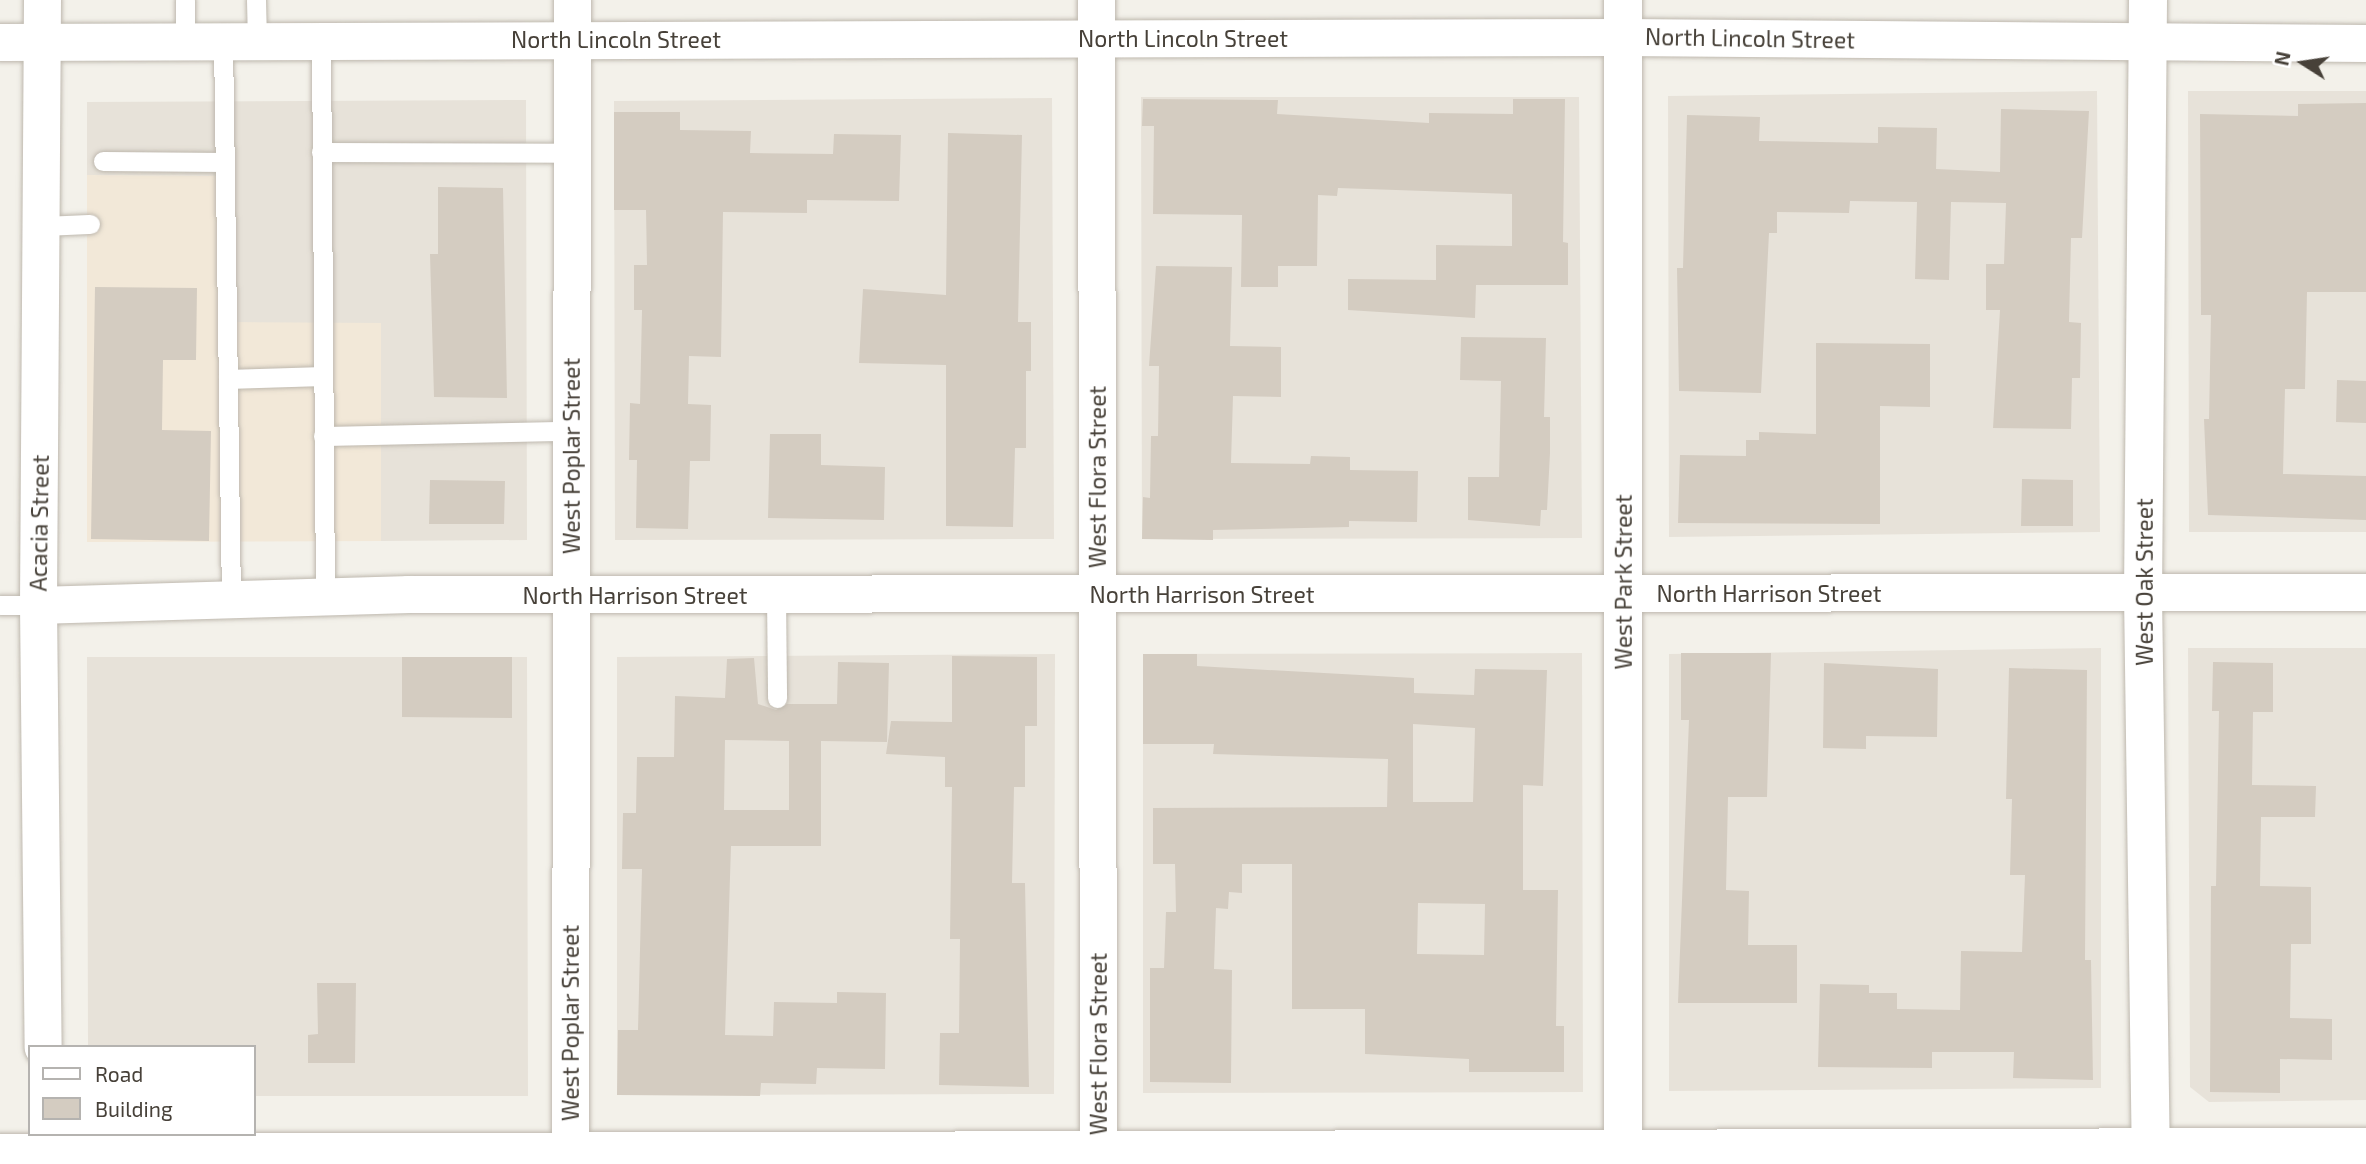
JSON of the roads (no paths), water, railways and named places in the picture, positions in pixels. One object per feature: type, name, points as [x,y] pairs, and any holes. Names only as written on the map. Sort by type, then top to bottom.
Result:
[{"type":"street","name":"Acacia Street","points":[[42,0],[38,605],[43,1045]]},
{"type":"street","name":"West Poplar Street","points":[[570,1157],[572,0]]},
{"type":"street","name":"West Flora Street","points":[[1097,0],[1098,1157]]},
{"type":"street","name":"West Oak Street","points":[[2148,0],[2143,594],[2151,1155]]},
{"type":"street","name":"North Lincoln Street","points":[[0,42],[1096,38],[1623,18],[2148,41],[2366,43]]},
{"type":"street","name":"West Park Street","points":[[1623,18],[1623,1155]]},
{"type":"street","name":"North Harrison Street","points":[[38,605],[326,597],[2366,592]]},
{"type":"street","points":[[0,1152],[44,1150],[570,1157],[2151,1155],[2366,1146]]},
{"type":"lane","points":[[185,41],[186,0]]},
{"type":"lane","points":[[231,600],[225,162],[240,41],[256,0]]},
{"type":"lane","points":[[321,40],[326,597]]},
{"type":"lane","points":[[321,152],[571,153]]},
{"type":"lane","points":[[103,161],[225,162]]},
{"type":"lane","points":[[42,226],[90,224]]},
{"type":"lane","points":[[228,379],[322,376]]},
{"type":"lane","points":[[323,436],[571,431]]},
{"type":"lane","points":[[776,595],[777,698]]},
{"type":"lane","points":[[0,605],[38,605]]}]
